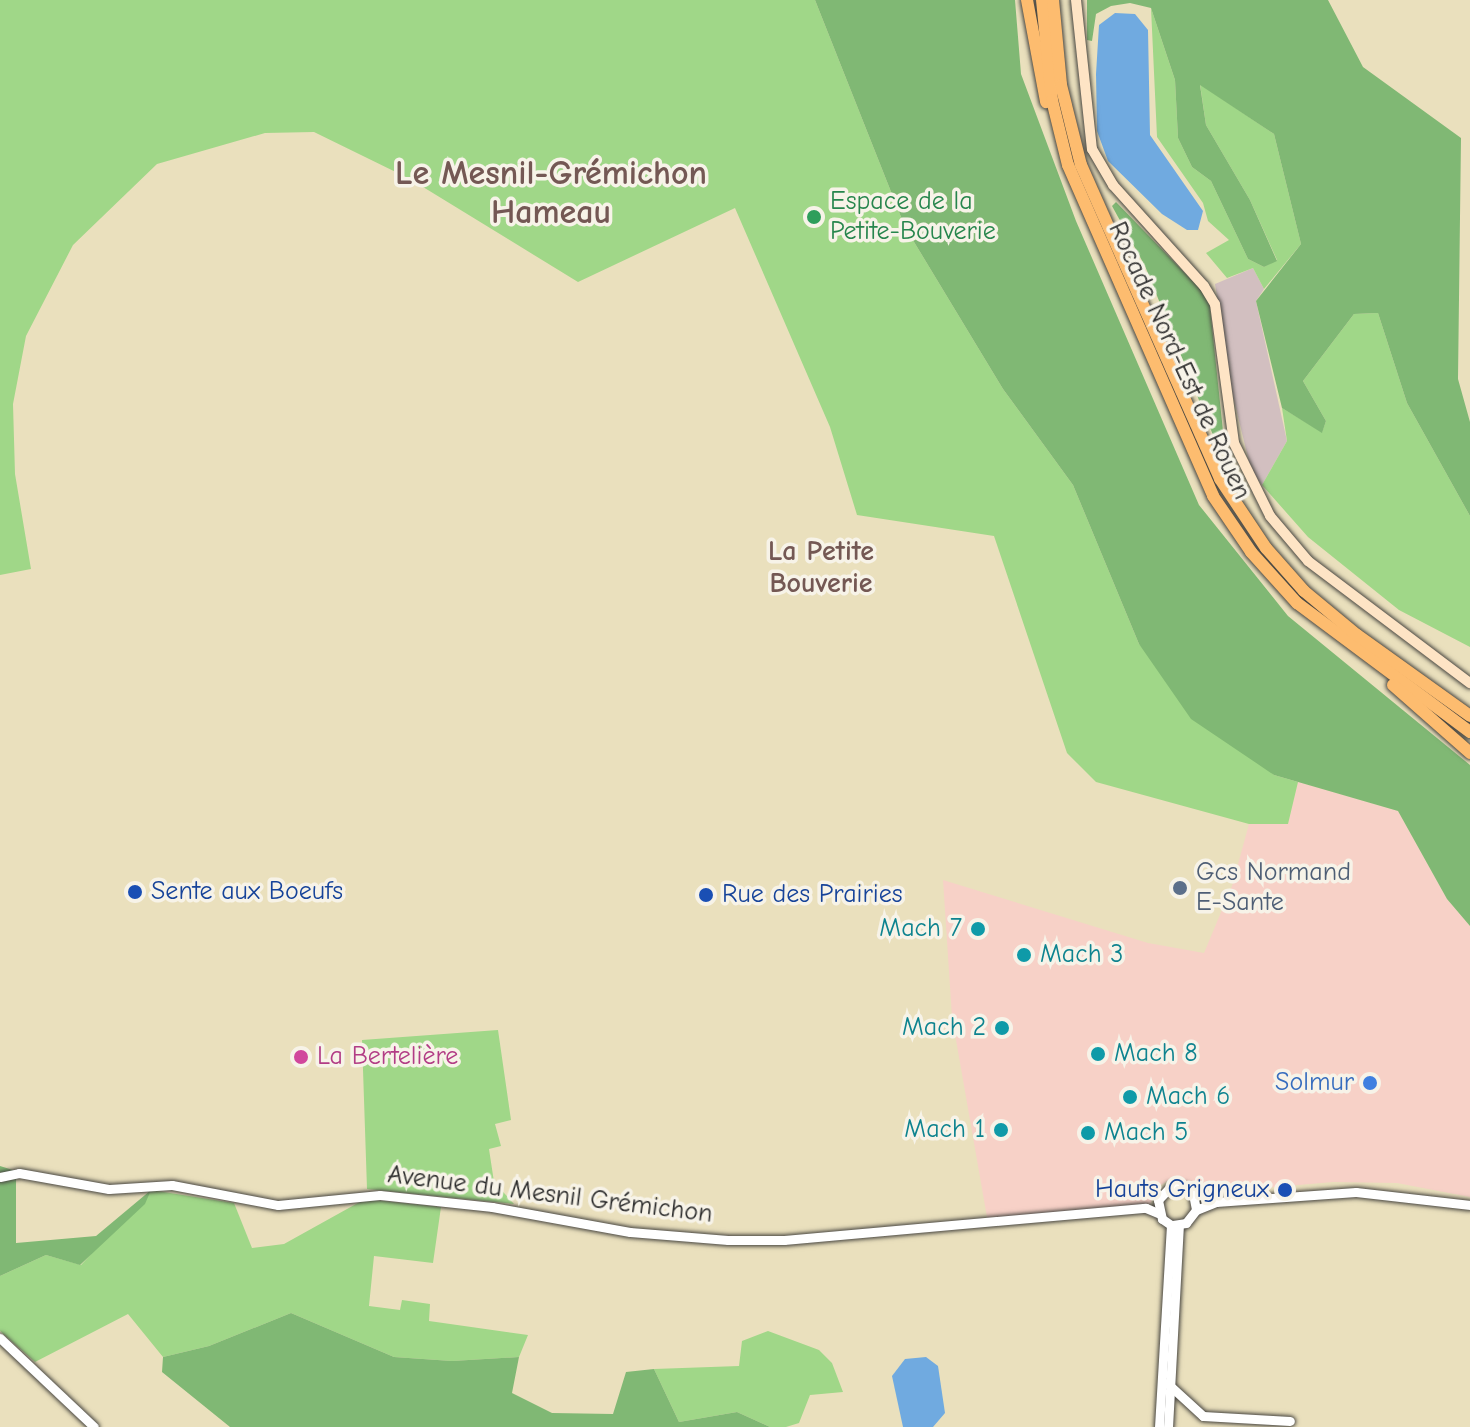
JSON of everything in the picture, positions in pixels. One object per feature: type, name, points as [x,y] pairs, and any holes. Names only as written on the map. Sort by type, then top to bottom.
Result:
[{"type":"highway","points":[[1027,0],[1040,86],[1061,142]]},
{"type":"highway","name":"Rocade Nord-Est de Rouen","points":[[1042,0],[1048,75],[1061,142],[1080,198],[1213,496],[1280,586],[1371,663],[1470,732]]},
{"type":"highway","name":"Rocade Nord-Est de Rouen","points":[[1053,0],[1061,85],[1081,165],[1220,479],[1266,548],[1304,591],[1470,716]]},
{"type":"highway","points":[[1371,663],[1470,753]]},
{"type":"main road","points":[[1076,0],[1092,149],[1113,185],[1204,286],[1215,304],[1234,443],[1270,516],[1308,561],[1470,683]]},
{"type":"street","name":"Avenue du Mesnil Grémichon","points":[[0,1177],[19,1173],[109,1189],[200,1188],[278,1205],[380,1195],[492,1207],[630,1232],[728,1240],[784,1240],[1146,1208],[1158,1213]]},
{"type":"street","points":[[1175,1225],[1158,1213],[1158,1200],[1177,1186],[1216,1202]]},
{"type":"street","points":[[1175,1225],[1196,1210],[1216,1202],[1356,1192],[1470,1205]]},
{"type":"street","points":[[1193,1194],[1196,1210]]},
{"type":"street","name":"Avenue du Mesnil Grémichon","points":[[1146,1208],[1158,1200]]},
{"type":"street","points":[[1159,1427],[1166,1383],[1175,1225]]},
{"type":"street","points":[[0,1338],[94,1427]]},
{"type":"street","points":[[1166,1383],[1203,1416],[1290,1421]]},
{"type":"street","points":[[1166,1383],[1168,1427]]},
{"type":"shaded area","points":[[1253,268],[1264,289],[1256,301],[1287,441],[1262,485],[1251,470],[1233,396],[1215,284]]},
{"type":"shaded area","points":[[1298,782],[1398,811],[1447,899],[1470,926],[1470,1197],[1397,1183],[1333,1182],[1208,1193],[1173,1177],[1157,1188],[1147,1212],[988,1223],[952,1017],[943,880],[1148,943],[1204,953],[1232,886],[1249,824],[1288,824]]},
{"type":"green space","points":[[0,0],[815,0],[905,227],[1003,389],[1073,485],[1139,644],[1274,775],[1298,782],[1288,824],[1249,824],[1096,782],[1067,753],[994,536],[857,515],[830,427],[735,208],[578,282],[410,179],[314,132],[265,133],[157,164],[73,245],[26,336],[13,404],[15,474],[31,569],[0,575]]},
{"type":"green space","points":[[815,0],[1015,0],[1021,74],[1076,221],[1199,505],[1288,616],[1470,765],[1470,926],[1447,899],[1398,811],[1274,775],[1191,719],[1139,644],[1073,485],[1003,389],[905,227]]},
{"type":"green space","points":[[1087,0],[1328,0],[1363,67],[1461,138],[1458,379],[1470,422],[1470,516],[1407,403],[1378,313],[1354,314],[1303,381],[1326,421],[1322,433],[1282,408],[1256,301],[1301,244],[1274,134],[1200,85],[1206,125],[1250,200],[1277,261],[1264,267],[1248,259],[1211,181],[1192,167],[1178,138],[1175,80],[1151,8],[1130,3],[1111,6],[1096,14],[1092,41],[1087,40]]},
{"type":"green space","points":[[1151,8],[1175,80],[1178,138],[1192,167],[1211,181],[1248,259],[1264,267],[1277,260],[1250,200],[1206,125],[1200,84],[1274,134],[1301,244],[1264,289],[1253,268],[1227,278],[1206,253],[1229,240],[1208,221],[1203,203],[1157,137]]},
{"type":"green space","points":[[1116,202],[1209,298],[1225,450],[1215,440],[1145,266],[1112,206]]},
{"type":"green space","points":[[1378,313],[1407,403],[1470,516],[1470,647],[1399,610],[1308,537],[1262,485],[1287,441],[1282,408],[1322,432],[1326,421],[1303,381],[1354,314]]},
{"type":"green space","points":[[498,1030],[511,1120],[495,1124],[501,1146],[489,1149],[494,1182],[514,1204],[367,1189],[362,1040]]},
{"type":"green space","points":[[0,1166],[16,1171],[16,1243],[96,1236],[151,1190],[145,1204],[80,1265],[46,1255],[0,1276]]},
{"type":"green space","points":[[151,1190],[234,1203],[252,1248],[284,1244],[365,1199],[441,1207],[433,1263],[374,1256],[369,1306],[400,1310],[402,1300],[430,1304],[429,1321],[528,1335],[519,1357],[452,1361],[394,1357],[291,1313],[209,1346],[163,1357],[128,1314],[35,1362],[0,1331],[0,1276],[46,1255],[81,1265]]},
{"type":"green space","points":[[291,1313],[394,1357],[452,1361],[519,1357],[512,1393],[552,1413],[613,1414],[626,1372],[654,1369],[679,1422],[737,1412],[770,1427],[230,1427],[162,1372],[163,1357],[209,1346]]},
{"type":"green space","points":[[768,1331],[819,1350],[832,1363],[843,1392],[810,1395],[799,1423],[786,1427],[770,1427],[737,1412],[679,1422],[654,1369],[739,1366],[742,1341]]},
{"type":"water","points":[[1115,13],[1135,14],[1148,30],[1150,135],[1203,211],[1198,230],[1187,230],[1162,214],[1108,161],[1097,131],[1096,74],[1099,25]]},
{"type":"water","points":[[926,1357],[938,1366],[945,1413],[933,1427],[903,1427],[892,1376],[905,1359]]},
{"type":"place","name":"Espace de la Petite-Bouverie","points":[[814,217]]},
{"type":"place","name":"Gcs Normand E-Sante","points":[[1180,888]]},
{"type":"place","name":"Sente aux Boeufs","points":[[135,892]]},
{"type":"place","name":"Rue des Prairies","points":[[706,895]]},
{"type":"place","name":"Mach 7","points":[[978,929]]},
{"type":"place","name":"Mach 3","points":[[1024,955]]},
{"type":"place","name":"Mach 2","points":[[1002,1028]]},
{"type":"place","name":"Mach 8","points":[[1098,1054]]},
{"type":"place","name":"La Bertelière","points":[[301,1057]]},
{"type":"place","name":"Solmur","points":[[1370,1083]]},
{"type":"place","name":"Mach 6","points":[[1130,1097]]},
{"type":"place","name":"Mach 1","points":[[1001,1130]]},
{"type":"place","name":"Mach 5","points":[[1088,1133]]},
{"type":"place","name":"Hauts Grigneux","points":[[1285,1190]]},
{"type":"district","name":"Le Mesnil-Grémichon Hameau","points":[[551,192]]},
{"type":"district","name":"La Petite Bouverie","points":[[821,567]]}]
